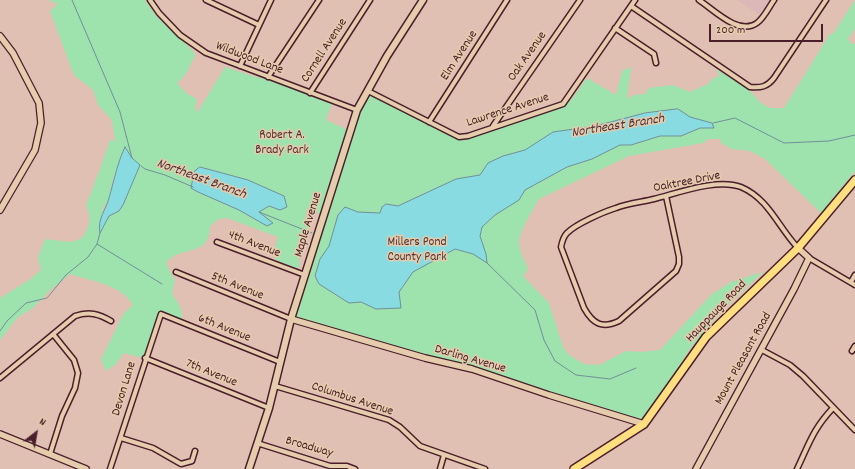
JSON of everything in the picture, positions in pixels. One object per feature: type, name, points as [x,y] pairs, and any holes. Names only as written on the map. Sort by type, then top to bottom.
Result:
[{"type":"main road","name":"Maple Avenue","points":[[248,469],[269,408],[291,319],[357,110],[387,56],[423,0]]},
{"type":"main road","name":"Hauppauge Road","points":[[574,469],[644,424],[706,337],[798,248],[855,180]]},
{"type":"street","name":"Wildwood Lane","points":[[150,0],[159,13],[180,35],[212,56],[357,110]]},
{"type":"street","points":[[206,0],[259,25]]},
{"type":"street","points":[[240,66],[271,0]]},
{"type":"street","points":[[268,77],[319,0]]},
{"type":"street","name":"Cornell Avenue","points":[[310,93],[370,0]]},
{"type":"street","name":"Elm Avenue","points":[[429,122],[507,0]]},
{"type":"street","name":"Oak Avenue","points":[[492,126],[580,0]]},
{"type":"street","name":"Lawrence Avenue","points":[[368,91],[459,137],[472,135],[492,126],[563,104],[634,0]]},
{"type":"street","points":[[699,0],[737,26],[746,28],[757,23],[774,0]]},
{"type":"street","points":[[631,6],[750,87],[762,88],[770,84],[826,0]]},
{"type":"street","points":[[615,28],[654,54],[656,63]]},
{"type":"street","points":[[0,36],[13,54],[38,104],[41,123],[40,136],[35,150],[3,200],[0,210]]},
{"type":"street","name":"Oaktree Drive","points":[[666,196],[679,264],[671,276],[619,321],[610,326],[599,325],[589,317],[584,308],[562,254],[562,240],[566,233],[573,228],[616,208],[706,186],[725,184],[739,187],[756,195],[769,207],[784,231],[798,248]]},
{"type":"street","name":"4th Avenue","points":[[218,242],[305,275]]},
{"type":"street","points":[[798,248],[809,258],[853,284],[855,275]]},
{"type":"street","name":"Mount Pleasant Road","points":[[696,469],[762,350],[809,258]]},
{"type":"street","name":"5th Avenue","points":[[176,272],[291,319]]},
{"type":"street","points":[[0,378],[64,324],[83,313],[94,313],[112,321]]},
{"type":"street","name":"Devon Lane","points":[[110,469],[160,314]]},
{"type":"street","name":"6th Avenue","points":[[160,314],[280,362]]},
{"type":"street","name":"Darling Avenue","points":[[291,319],[425,358],[472,369],[549,396],[644,424]]},
{"type":"street","points":[[50,454],[62,416],[76,388],[78,373],[74,360],[53,334]]},
{"type":"street","points":[[852,351],[855,346]]},
{"type":"street","points":[[762,350],[790,365],[803,376],[855,430]]},
{"type":"street","name":"7th Avenue","points":[[145,358],[269,408]]},
{"type":"street","name":"Columbus Avenue","points":[[275,386],[389,420],[400,427],[420,446],[485,469]]},
{"type":"street","points":[[797,469],[809,439],[817,426],[833,408]]},
{"type":"street","points":[[0,434],[50,454],[74,466],[86,469]]},
{"type":"street","points":[[121,438],[152,448],[181,464],[192,460],[195,451]]},
{"type":"street","name":"Broadway","points":[[257,443],[330,466],[347,466],[356,469]]},
{"type":"street","points":[[440,469],[444,455]]},
{"type":"shaded area","points":[[737,0],[770,0],[759,15]]},
{"type":"green space","name":"Robert A. Brady Park","points":[[48,0],[145,0],[156,16],[194,52],[195,56],[188,71],[177,83],[186,93],[197,99],[195,107],[197,113],[225,67],[259,78],[260,77],[332,103],[326,120],[348,130],[320,214],[307,208],[305,218],[311,234],[300,238],[297,244],[300,267],[296,268],[276,260],[274,254],[278,237],[227,218],[219,219],[210,226],[205,243],[193,250],[172,257],[166,263],[175,281],[173,296],[181,309],[182,320],[159,312],[144,358],[124,353],[116,364],[106,371],[101,359],[124,313],[133,305],[128,298],[114,288],[70,274],[50,290],[33,308],[18,317],[0,340],[0,298],[29,280],[41,270],[38,257],[45,239],[70,242],[81,239],[89,222],[89,214],[86,205],[110,140],[115,141],[112,120],[98,105],[93,90],[75,76],[72,70],[50,11],[58,4]],"holes":[[[125,148],[132,158],[119,211],[109,216],[100,232],[99,227],[103,208],[109,199],[112,182]]]},
{"type":"green space","name":"Millers Pond County Park","points":[[855,0],[855,29],[848,39],[851,43],[855,44],[855,171],[821,213],[765,159],[750,151],[732,149],[721,143],[720,139],[709,139],[703,143],[629,156],[539,199],[527,220],[519,242],[521,252],[528,269],[523,276],[549,303],[563,347],[569,355],[584,364],[599,365],[626,351],[642,352],[660,350],[712,294],[731,282],[763,272],[723,310],[689,350],[664,392],[643,419],[618,414],[472,368],[295,317],[360,112],[369,95],[459,139],[469,138],[562,106],[572,99],[587,78],[616,95],[622,71],[631,67],[627,99],[634,95],[645,94],[649,88],[673,85],[690,92],[708,84],[712,79],[720,75],[714,68],[747,88],[761,103],[770,108],[784,108],[830,34],[833,34]]},
{"type":"water","points":[[678,109],[690,117],[712,123],[714,128],[700,128],[681,136],[660,136],[631,145],[620,145],[592,159],[567,167],[525,190],[519,200],[495,215],[482,227],[480,236],[486,254],[487,263],[473,254],[455,249],[413,272],[399,292],[401,308],[376,309],[361,302],[349,303],[319,284],[315,276],[320,259],[329,246],[338,215],[345,207],[358,212],[380,213],[382,207],[386,204],[398,206],[456,179],[480,175],[488,163],[503,156],[525,150],[553,132],[595,126],[645,113]]},
{"type":"water","points":[[125,147],[132,158],[140,165],[123,205],[119,211],[109,216],[100,233],[99,228],[101,219],[108,202]]},
{"type":"water","points":[[200,167],[248,180],[284,196],[287,207],[280,210],[269,206],[259,212],[273,223],[267,226],[239,210],[191,188],[194,172]]},
{"type":"waterway","name":"Northeast Branch","points":[[72,0],[120,112],[132,158]]},
{"type":"waterway","name":"Northeast Branch","points":[[713,123],[735,118],[784,143],[829,141],[855,135]]},
{"type":"waterway","name":"Northeast Branch","points":[[141,166],[145,169],[165,175],[193,187]]},
{"type":"waterway","name":"Northeast Branch","points":[[259,212],[312,233]]},
{"type":"waterway","points":[[100,233],[97,244],[162,284]]},
{"type":"waterway","points":[[0,331],[7,321],[26,303],[47,298],[66,275],[88,257],[97,244]]},
{"type":"waterway","points":[[486,262],[535,310],[544,340],[555,361],[576,375],[610,379],[636,368]]}]
